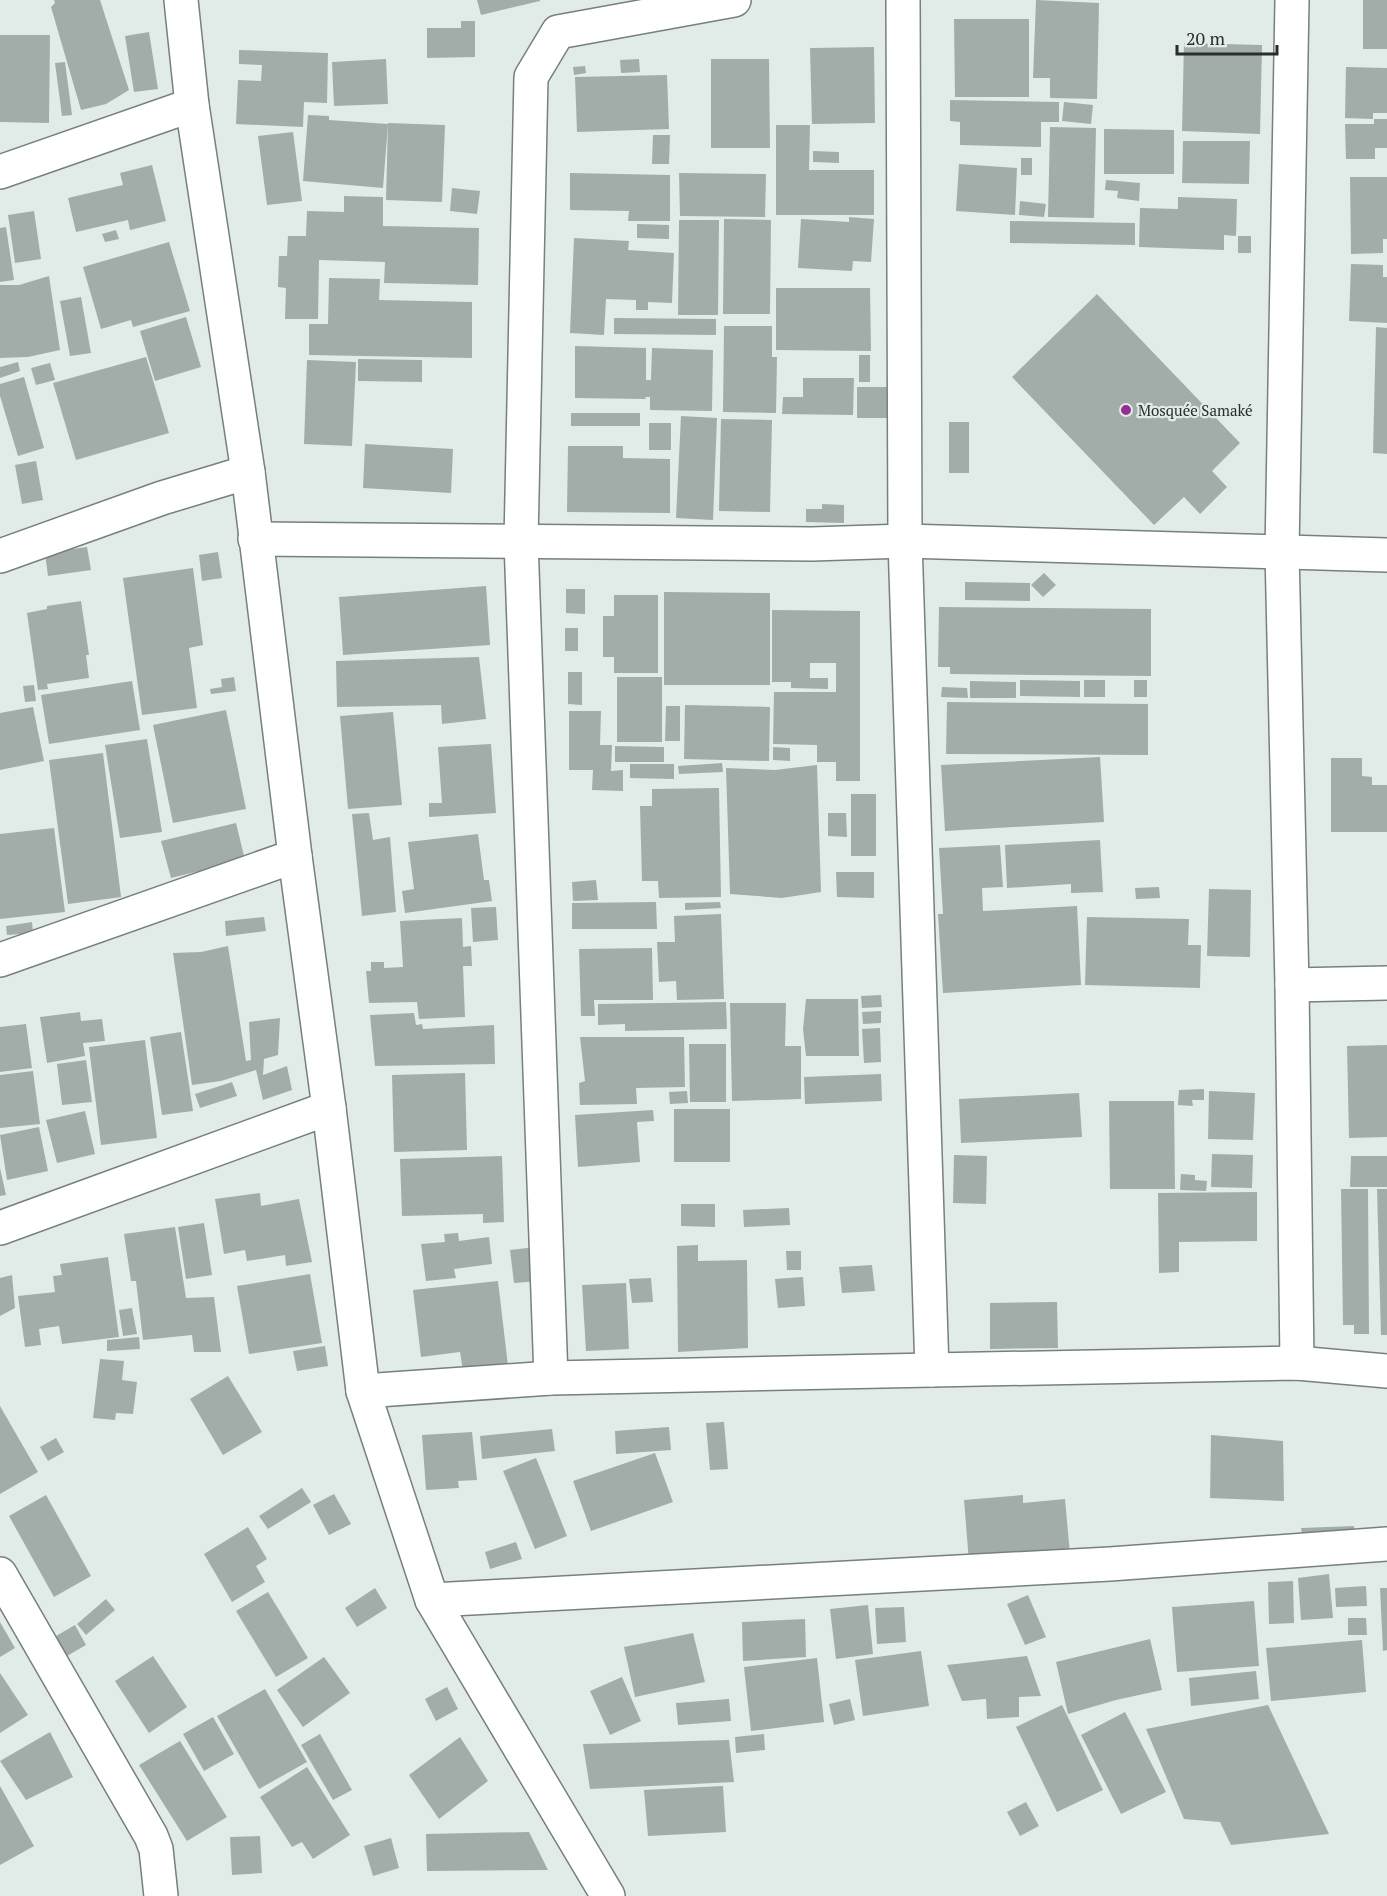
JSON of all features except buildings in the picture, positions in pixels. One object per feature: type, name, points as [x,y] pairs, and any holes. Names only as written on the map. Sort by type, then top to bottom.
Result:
[{"type":"street","points":[[181,0],[192,105],[248,472],[363,1391],[432,1600],[608,1896]]},
{"type":"street","points":[[551,1378],[521,541],[531,77],[558,32],[734,0]]},
{"type":"street","points":[[903,0],[905,541],[932,1370]]},
{"type":"street","points":[[1292,0],[1281,551],[1292,985],[1298,1363]]},
{"type":"street","points":[[0,172],[192,105]]},
{"type":"street","points":[[0,556],[52,535],[248,472]]},
{"type":"street","points":[[255,539],[812,544],[905,541],[1387,555]]},
{"type":"street","points":[[0,960],[295,856]]},
{"type":"street","points":[[1292,985],[1387,983]]},
{"type":"street","points":[[0,1228],[329,1108]]},
{"type":"street","points":[[363,1391],[551,1378],[932,1370],[1298,1363],[1387,1371]]},
{"type":"street","points":[[432,1600],[1110,1564],[1387,1544]]},
{"type":"street","points":[[0,1574],[151,1836],[156,1849],[161,1896]]},
{"type":"place","name":"Mosquée Samaké","points":[[1126,410]]}]
